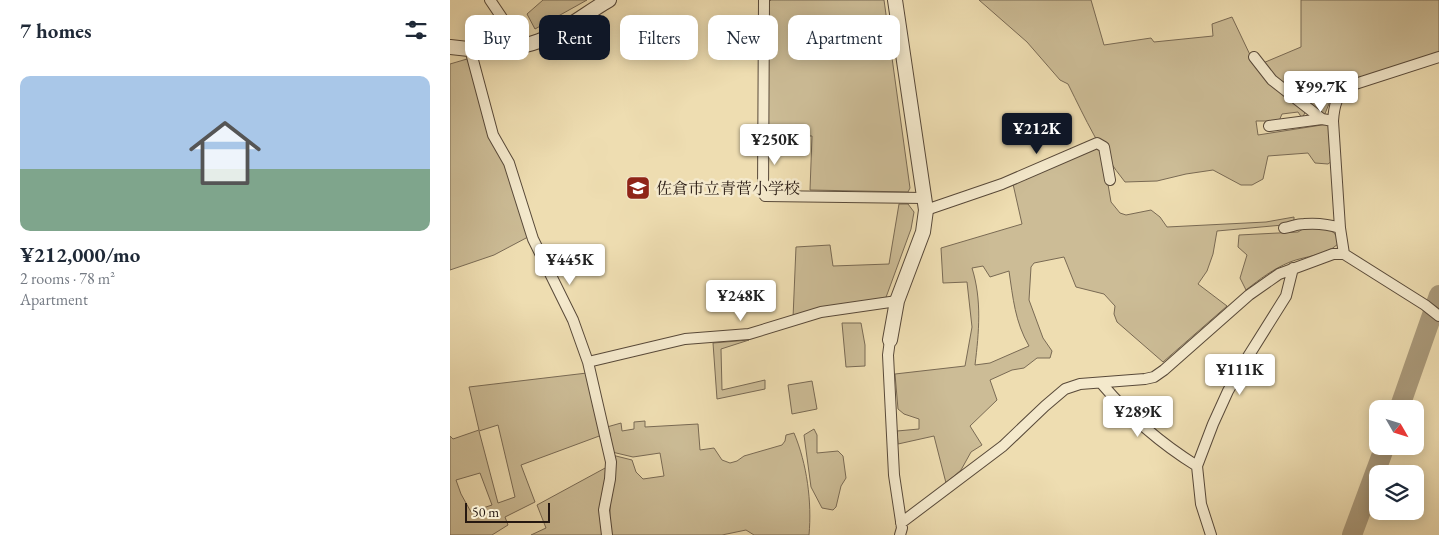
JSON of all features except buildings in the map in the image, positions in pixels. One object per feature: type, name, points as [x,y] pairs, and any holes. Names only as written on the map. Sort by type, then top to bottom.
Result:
[{"type":"street","points":[[490,0],[500,15]]},
{"type":"street","points":[[529,43],[551,35],[609,0]]},
{"type":"street","points":[[764,0],[762,193],[765,196],[925,204],[1002,184],[1098,143],[1104,148],[1110,180]]},
{"type":"street","points":[[894,0],[925,204],[923,232],[897,301],[888,355],[894,475],[902,532],[900,535]]},
{"type":"street","points":[[450,47],[465,49]]},
{"type":"street","points":[[1254,57],[1272,80],[1327,120]]},
{"type":"street","points":[[1344,254],[1327,120],[1334,104],[1344,89],[1349,86],[1439,57]]},
{"type":"street","points":[[473,60],[493,136],[509,163],[533,239],[573,320],[588,362],[611,462],[604,510],[607,535]]},
{"type":"street","points":[[1269,126],[1327,120]]},
{"type":"street","points":[[1284,228],[1296,227],[1301,224],[1328,224],[1340,228]]},
{"type":"street","points":[[901,523],[1004,446],[1065,389],[1080,384],[1145,380],[1154,376],[1178,358],[1261,285],[1293,268],[1333,254],[1344,254],[1425,305],[1439,316]]},
{"type":"street","points":[[1211,535],[1201,504],[1197,466],[1228,391],[1286,296],[1293,268]]},
{"type":"street","points":[[588,362],[685,339],[749,334],[821,312],[897,301]]},
{"type":"street","points":[[1102,384],[1122,408],[1167,447],[1197,466]]},
{"type":"shaded area","points":[[543,0],[587,0],[560,15],[539,15],[539,27],[535,29],[527,14]]},
{"type":"shaded area","points":[[771,0],[884,0],[886,15],[788,15],[788,60],[892,60],[910,188],[908,192],[810,190],[812,136],[767,135],[768,60],[778,60],[778,15],[769,15],[769,2]]},
{"type":"shaded area","points":[[979,0],[1091,0],[1104,45],[1151,38],[1154,42],[1213,36],[1212,24],[1232,17],[1252,59],[1306,111],[1302,118],[1298,112],[1282,114],[1279,121],[1256,121],[1258,135],[1328,124],[1330,126],[1332,161],[1328,164],[1315,163],[1308,153],[1268,156],[1263,179],[1252,185],[1241,185],[1213,170],[1157,181],[1125,182],[1087,123],[1068,84],[1060,80],[1027,42]]},
{"type":"shaded area","points":[[1301,0],[1439,0],[1439,54],[1341,88],[1331,99],[1324,116],[1274,79],[1263,63],[1301,47]]},
{"type":"shaded area","points":[[465,60],[470,62],[506,165],[528,237],[494,255],[450,270],[450,64]]},
{"type":"shaded area","points":[[1096,145],[1102,149],[1111,202],[1120,213],[1126,215],[1151,210],[1160,217],[1167,227],[1266,222],[1294,217],[1294,220],[1283,225],[1217,231],[1213,254],[1207,271],[1198,284],[1227,306],[1163,362],[1117,322],[1114,314],[1115,306],[1104,294],[1076,287],[1064,257],[1034,263],[1031,267],[1029,300],[1043,338],[1052,351],[1050,358],[1037,358],[1024,368],[1012,370],[990,380],[997,400],[970,426],[982,445],[971,452],[961,470],[946,483],[934,436],[898,444],[897,431],[919,429],[919,419],[904,414],[898,409],[895,374],[965,366],[972,327],[967,282],[943,283],[941,248],[1022,224],[1013,184]],"holes":[[[983,266],[990,277],[1009,271],[1018,319],[1029,346],[990,363],[975,365],[978,304],[972,268]]]},
{"type":"shaded area","points":[[899,204],[908,204],[914,212],[911,229],[885,300],[793,318],[796,247],[830,245],[833,266],[889,264]]},
{"type":"shaded area","points":[[1306,227],[1322,228],[1331,231],[1335,234],[1338,244],[1327,251],[1284,265],[1267,274],[1246,290],[1240,278],[1247,255],[1238,247],[1239,235],[1298,232]]},
{"type":"shaded area","points":[[842,323],[861,323],[865,345],[865,366],[846,367]]},
{"type":"shaded area","points":[[749,340],[721,349],[722,390],[765,380],[765,389],[717,399],[713,343]]},
{"type":"shaded area","points":[[587,373],[602,435],[521,465],[535,502],[505,517],[508,525],[492,535],[450,535],[450,436],[453,439],[479,430],[469,387]],"holes":[[[498,425],[515,497],[498,503],[479,431]],[[480,473],[492,505],[471,512],[456,480]]]},
{"type":"shaded area","points":[[812,381],[817,409],[792,414],[788,385]]},
{"type":"shaded area","points":[[645,421],[645,427],[698,424],[700,450],[714,448],[722,460],[730,463],[744,456],[782,445],[786,435],[794,433],[808,483],[809,535],[754,535],[746,530],[722,535],[609,535],[612,455],[632,460],[636,472],[643,479],[664,476],[660,453],[633,457],[612,452],[610,433],[607,427],[621,423],[622,431],[634,429],[634,422]]},
{"type":"shaded area","points":[[814,429],[817,435],[817,453],[838,451],[843,456],[846,478],[841,486],[836,507],[833,510],[822,508],[811,487],[804,435]]},
{"type":"shaded area","points":[[607,467],[604,535],[531,535],[546,528],[537,505]]},
{"type":"waterway","points":[[1402,400],[1439,295]]},
{"type":"waterway","points":[[1352,535],[1382,455]]},
{"type":"place","name":"佐倉市立青菅小学校","points":[[638,188]]}]
